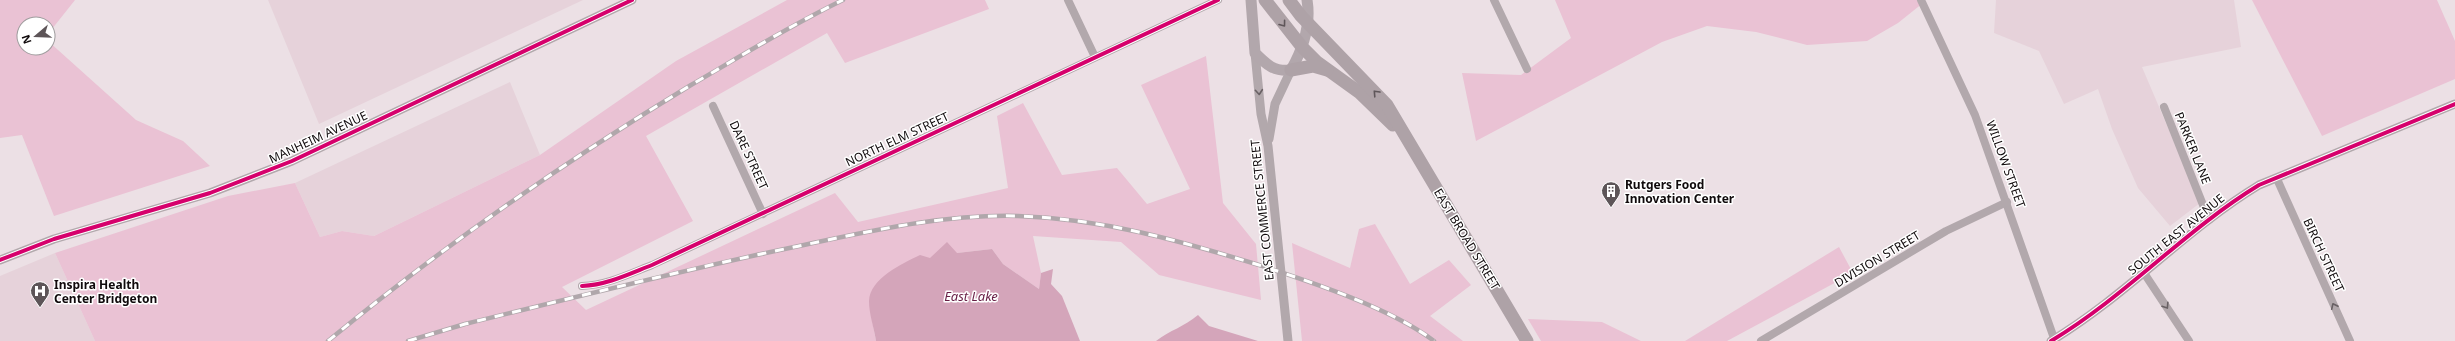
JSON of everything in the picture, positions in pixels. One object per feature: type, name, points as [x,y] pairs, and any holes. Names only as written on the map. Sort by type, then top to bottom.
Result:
[{"type":"highway","name":"EAST BROAD STREET","points":[[1265,0],[1302,47],[1330,71],[1360,93],[1406,137]]},
{"type":"highway","name":"EAST BROAD STREET","points":[[1289,0],[1307,22],[1387,105],[1527,341]]},
{"type":"highway","points":[[1291,70],[1312,66],[1330,71]]},
{"type":"highway","points":[[1341,78],[1350,67]]},
{"type":"main road","points":[[1249,1],[1255,54],[1272,68],[1291,70],[1302,47],[1307,22],[1307,2]]},
{"type":"street","name":"MANHEIM AVENUE","points":[[0,260],[54,239],[210,193],[292,161],[632,0]]},
{"type":"street","points":[[1068,0],[1095,58]]},
{"type":"street","name":"NORTH ELM STREET","points":[[582,286],[594,286],[620,278],[764,214],[1218,0]]},
{"type":"street","points":[[1494,0],[1527,69]]},
{"type":"street","name":"WILLOW STREET","points":[[1921,0],[1975,115],[2007,202],[2054,340]]},
{"type":"street","name":"EAST COMMERCE STREET","points":[[1255,54],[1261,114],[1268,146],[1288,341]]},
{"type":"street","points":[[1268,146],[1274,104],[1291,70]]},
{"type":"street","name":"SOUTH EAST AVENUE","points":[[2054,340],[2144,273],[2232,202],[2259,185],[2455,104]]},
{"type":"street","name":"DARE STREET","points":[[713,106],[764,214]]},
{"type":"street","name":"PARKER LANE","points":[[2164,107],[2209,220]]},
{"type":"street","name":"BIRCH STREET","points":[[2276,179],[2350,341]]},
{"type":"street","name":"DIVISION STREET","points":[[1761,341],[1946,232],[2007,202]]},
{"type":"street","points":[[2144,273],[2189,341]]},
{"type":"shaded area","points":[[0,0],[75,0],[56,24],[56,16],[16,16],[16,56],[56,56],[56,48],[136,120],[183,141],[210,166],[54,216],[22,135],[0,138]]},
{"type":"shaded area","points":[[268,0],[583,0],[319,124]]},
{"type":"shaded area","points":[[787,0],[985,0],[989,9],[845,63],[827,33],[646,136],[693,221],[562,287],[586,310],[835,193],[858,222],[1008,188],[997,116],[1023,103],[1062,175],[1117,168],[1147,204],[1190,189],[1141,85],[1206,56],[1223,203],[1256,244],[1261,300],[1159,275],[1121,242],[1033,236],[1041,273],[1039,289],[1003,264],[992,249],[957,253],[872,320],[876,341],[95,341],[55,253],[228,196],[295,183],[320,237],[342,231],[374,236],[540,155],[676,61]]},
{"type":"shaded area","points":[[1555,0],[1921,0],[1923,3],[1898,23],[1867,41],[1807,45],[1756,32],[1707,26],[1662,42],[1476,141],[1462,73],[1521,75],[1571,38]]},
{"type":"shaded area","points":[[1996,0],[2234,0],[2241,47],[2142,67],[2200,203],[2170,226],[2138,188],[2112,129],[2098,89],[2064,104],[2039,51],[1994,33]]},
{"type":"shaded area","points":[[2252,0],[2437,0],[2455,41],[2455,79],[2322,136]]},
{"type":"shaded area","points":[[510,82],[540,155],[374,236],[342,231],[320,237],[295,183]]},
{"type":"shaded area","points":[[1375,224],[1410,284],[1449,260],[1471,285],[1430,316],[1463,341],[1302,341],[1292,243],[1350,268],[1359,229]]},
{"type":"shaded area","points":[[1839,247],[1853,273],[1727,341],[1685,341]]},
{"type":"shaded area","name":"Inspira Health Center Bridgeton","points":[[55,253],[95,341],[0,341],[0,276]]},
{"type":"shaded area","points":[[1528,319],[1602,322],[1641,341],[1541,341]]},
{"type":"water","name":"East Lake","points":[[947,242],[957,253],[992,249],[1003,264],[1039,289],[1041,273],[1053,269],[1051,284],[1062,296],[1080,341],[876,341],[869,306],[871,293],[875,285],[896,267],[920,255],[930,258]]},
{"type":"water","points":[[1198,315],[1209,326],[1258,341],[1156,341],[1188,323]]},
{"type":"railway","points":[[328,341],[459,239],[550,175],[691,85],[804,20],[843,0]]},
{"type":"railway","points":[[408,341],[465,324],[715,264],[907,225],[990,216],[1018,216],[1080,221],[1169,239],[1259,265],[1350,297],[1396,318],[1434,341]]},
{"type":"cycle path","points":[[0,260],[54,239],[210,193],[292,161],[632,0]]},
{"type":"cycle path","points":[[582,286],[600,284],[652,265],[1218,0]]},
{"type":"cycle path","points":[[2051,341],[2105,304],[2180,242],[2232,203],[2259,185],[2455,104]]},
{"type":"place","name":"Rutgers Food Innovation Center","points":[[1611,208]]},
{"type":"place","name":"Inspira Health Center Bridgeton","points":[[40,308]]}]
